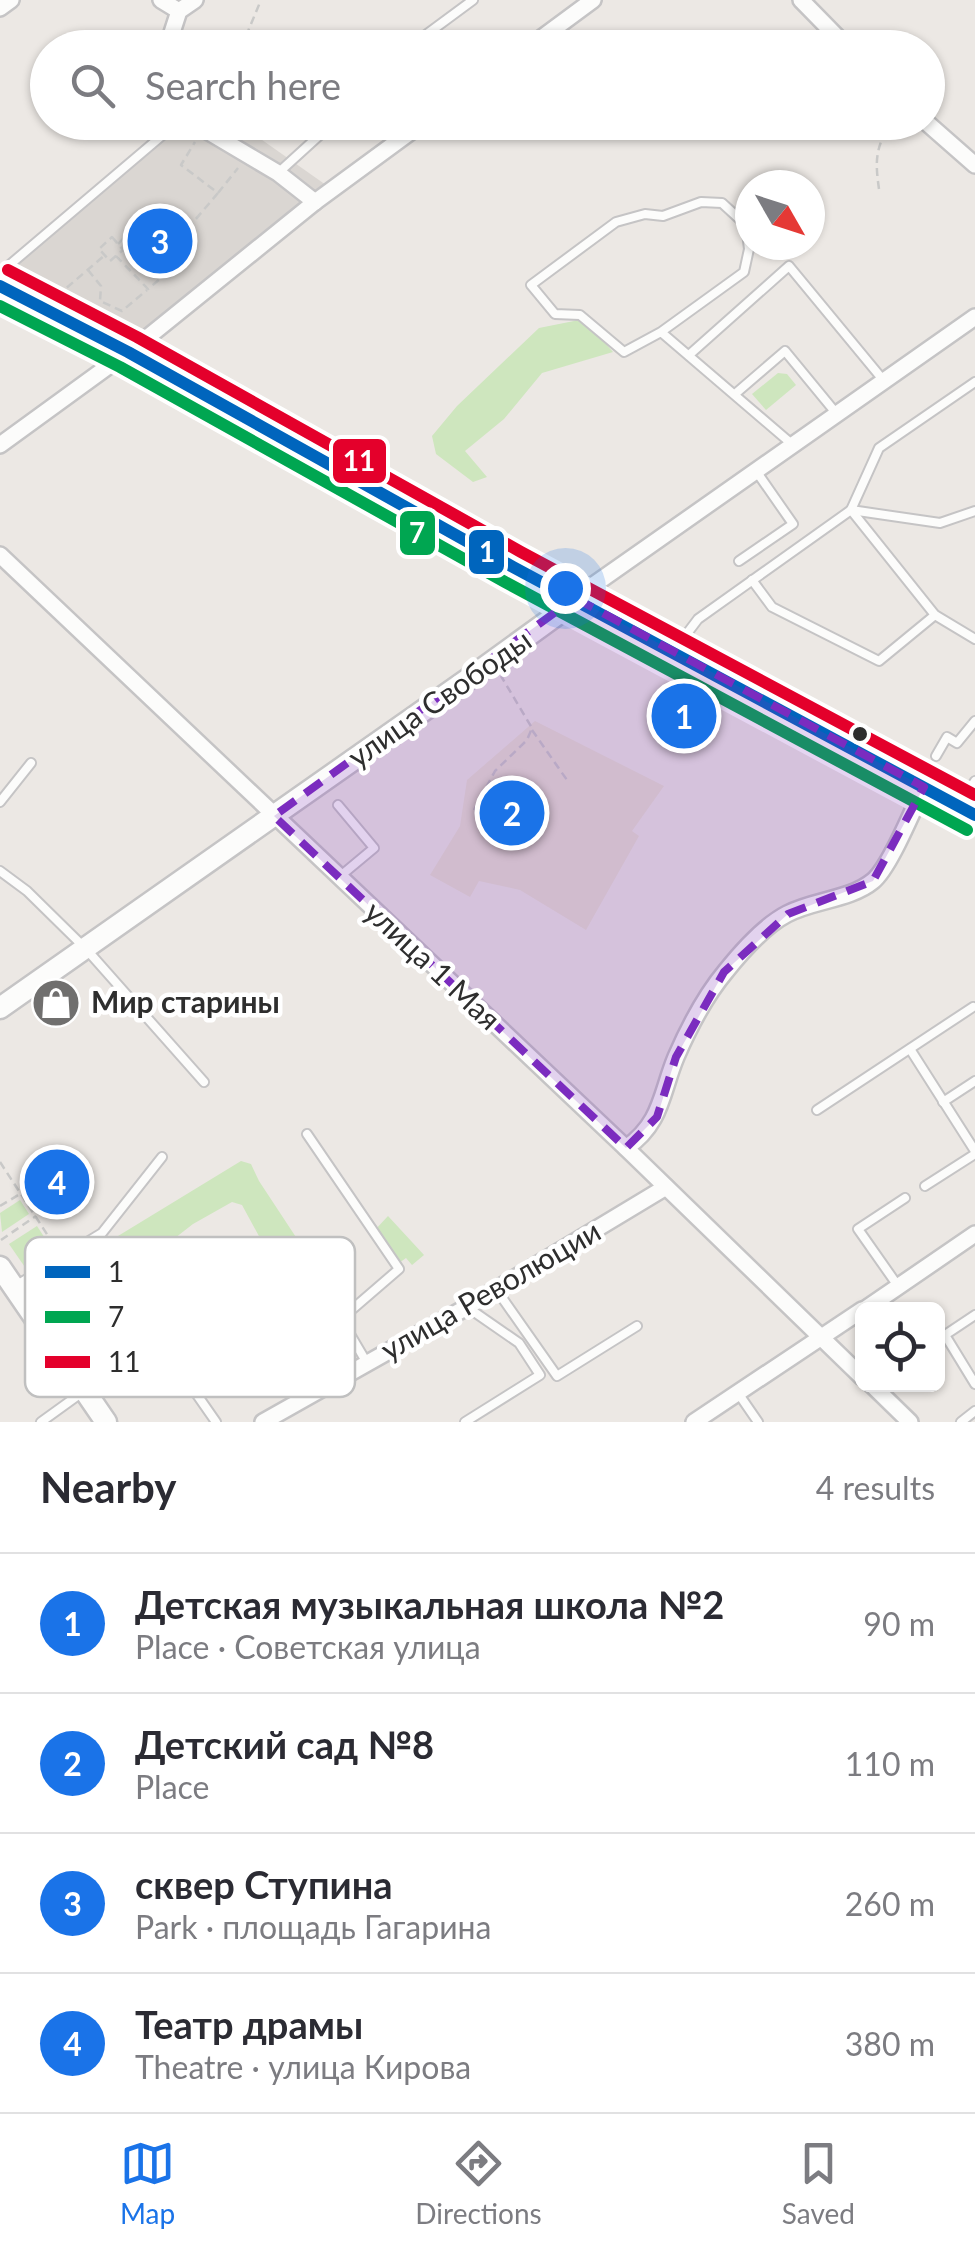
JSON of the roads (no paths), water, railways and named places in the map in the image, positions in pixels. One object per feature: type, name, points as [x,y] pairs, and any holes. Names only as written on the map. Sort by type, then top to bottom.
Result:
[{"type":"street","points":[[0,8],[11,0]]},
{"type":"street","points":[[161,0],[179,11]]},
{"type":"street","points":[[173,30],[179,11],[195,0]]},
{"type":"street","points":[[552,30],[593,0]]},
{"type":"street","points":[[801,0],[830,30]]},
{"type":"street","points":[[945,139],[975,166]]},
{"type":"street","points":[[222,140],[278,172],[315,202]]},
{"type":"street","points":[[0,446],[128,352],[315,202],[399,140]]},
{"type":"street","points":[[0,286],[967,810]]},
{"type":"street","name":"улица Свободы","points":[[0,1008],[975,318]]},
{"type":"street","name":"улица 1 Мая","points":[[0,555],[855,1370]]},
{"type":"street","points":[[626,1148],[657,1117],[676,1057],[698,1011],[724,972],[788,914],[873,881],[924,787]]},
{"type":"street","name":"улица Революции","points":[[355,1370],[666,1188]]},
{"type":"street","points":[[875,1302],[975,1234]]},
{"type":"street","points":[[6,1280],[25,1307]]},
{"type":"street","points":[[694,1422],[855,1315]]},
{"type":"street","points":[[879,1392],[910,1422]]},
{"type":"street","points":[[88,1397],[106,1422]]},
{"type":"street","name":"улица Революции","points":[[267,1421],[307,1397]]},
{"type":"lane","points":[[432,30],[473,0]]},
{"type":"lane","points":[[0,273],[157,140]]},
{"type":"lane","points":[[278,172],[314,140]]},
{"type":"lane","points":[[700,202],[722,204],[746,225],[749,249],[744,272],[661,332],[624,352],[580,315],[555,314],[531,285],[616,222],[644,214],[663,216],[700,202]]},
{"type":"lane","points":[[689,356],[789,266],[884,381]]},
{"type":"lane","points":[[661,332],[793,445]]},
{"type":"lane","points":[[735,394],[785,352],[837,414]]},
{"type":"lane","points":[[673,652],[698,619],[851,510],[879,448],[975,382]]},
{"type":"lane","points":[[739,562],[793,524],[756,471]]},
{"type":"lane","points":[[851,510],[940,523],[975,511]]},
{"type":"lane","points":[[851,510],[935,615],[975,639]]},
{"type":"lane","points":[[752,580],[772,607],[879,660],[935,615]]},
{"type":"lane","points":[[936,756],[947,737],[957,743],[975,721]]},
{"type":"lane","points":[[0,802],[31,762]]},
{"type":"lane","points":[[967,810],[975,780]]},
{"type":"lane","points":[[338,804],[374,848],[338,878]]},
{"type":"lane","points":[[0,871],[27,891],[87,950],[204,1082]]},
{"type":"lane","points":[[817,1110],[972,1007]]},
{"type":"lane","points":[[910,1049],[975,1153],[925,1186]]},
{"type":"lane","points":[[943,1102],[975,1081]]},
{"type":"lane","points":[[307,1134],[399,1268],[355,1307]]},
{"type":"lane","points":[[96,1237],[162,1158]]},
{"type":"lane","points":[[898,1286],[858,1230],[904,1198]]},
{"type":"lane","points":[[496,1289],[557,1376],[637,1326]]},
{"type":"lane","points":[[465,1422],[540,1375],[519,1343],[467,1307]]},
{"type":"lane","points":[[975,1315],[945,1335],[975,1384]]},
{"type":"lane","points":[[355,1343],[367,1363]]},
{"type":"lane","points":[[737,1392],[758,1422]]},
{"type":"lane","points":[[41,1422],[76,1397]]},
{"type":"lane","points":[[199,1397],[216,1422]]},
{"type":"lane","points":[[961,1422],[975,1411]]},
{"type":"place","name":"сквер Ступина","points":[[160,241]]},
{"type":"place","name":"Детская музыкальная школа №2","points":[[684,716]]},
{"type":"place","name":"Детский сад №8","points":[[512,813]]},
{"type":"place","name":"Мир старины","points":[[56,1003]]},
{"type":"place","name":"Театр драмы","points":[[57,1182]]}]
